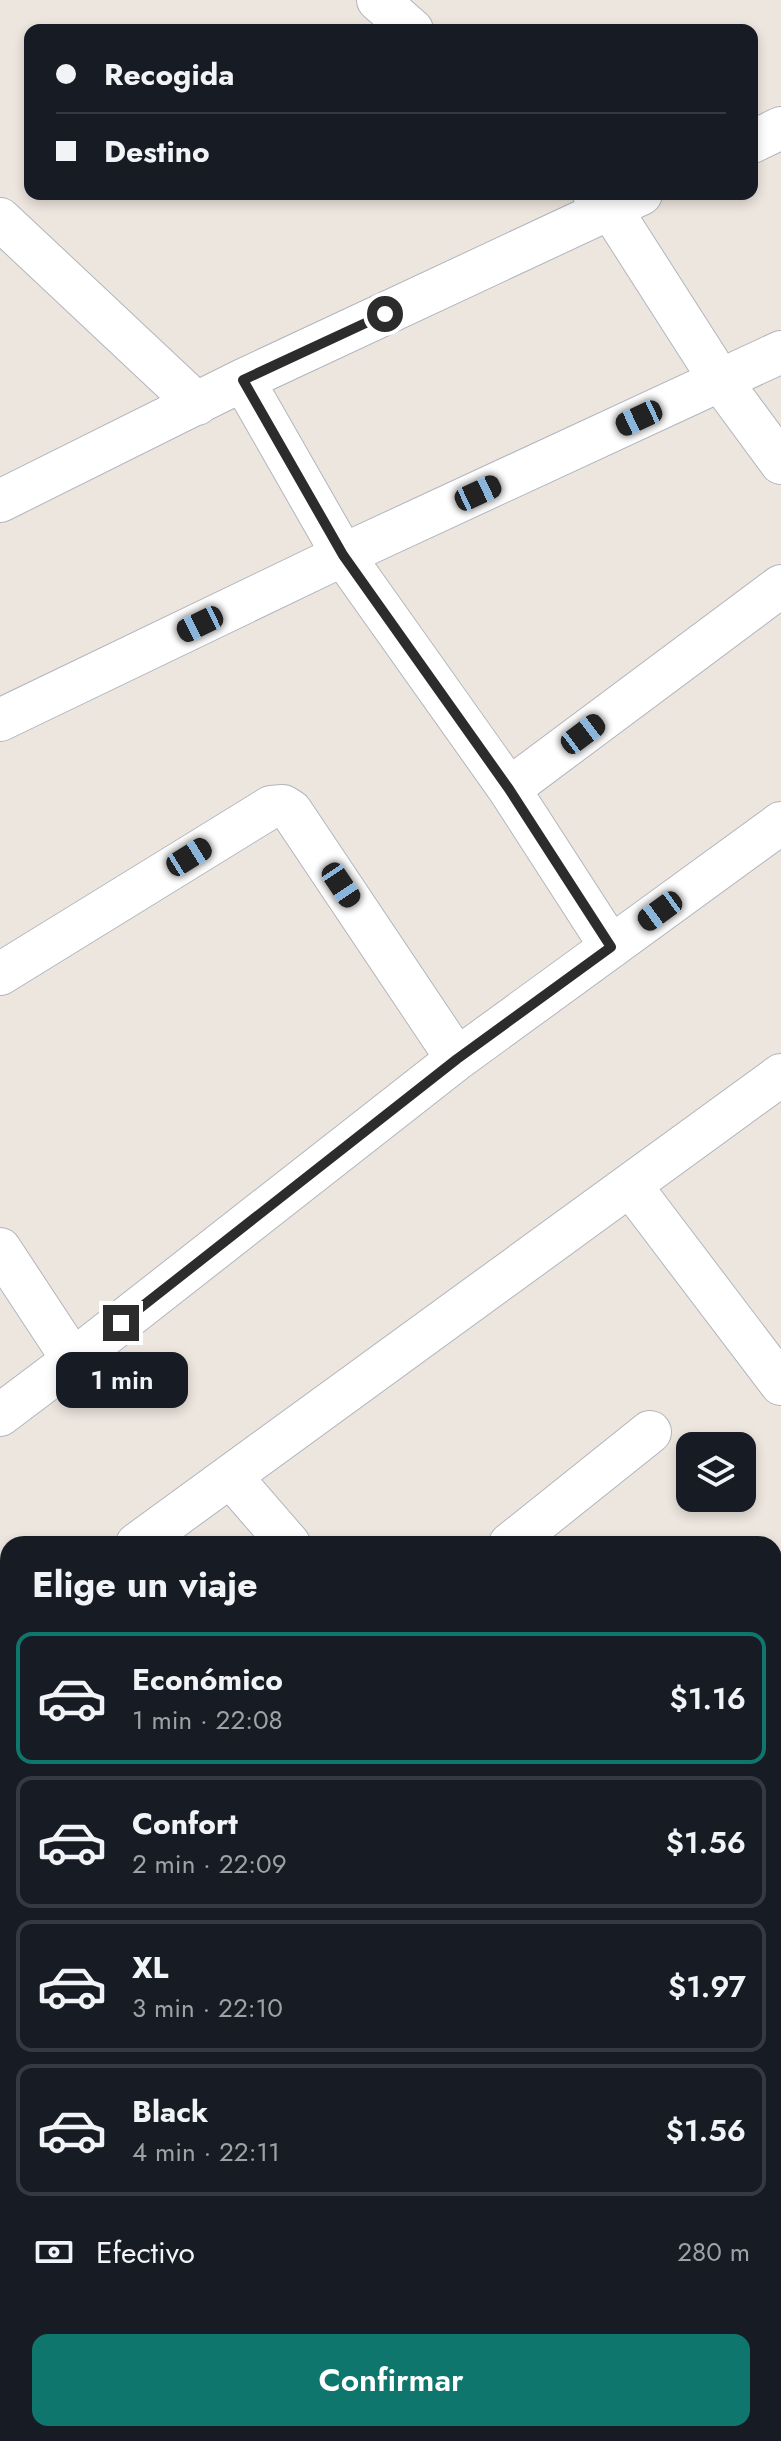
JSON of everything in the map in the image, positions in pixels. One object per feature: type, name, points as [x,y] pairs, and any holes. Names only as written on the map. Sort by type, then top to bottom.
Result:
[{"type":"street","points":[[378,0],[405,24]]},
{"type":"street","points":[[758,139],[781,128]]},
{"type":"street","points":[[0,501],[613,200]]},
{"type":"street","points":[[616,200],[720,380],[781,463]]},
{"type":"street","points":[[0,219],[197,404]]},
{"type":"street","points":[[0,720],[343,555],[781,352]]},
{"type":"street","points":[[243,380],[343,555],[509,789],[611,947]]},
{"type":"street","points":[[509,789],[781,586]]},
{"type":"street","points":[[0,974],[271,807],[283,806],[291,811],[457,1059]]},
{"type":"street","points":[[0,1415],[457,1059],[781,823]]},
{"type":"street","points":[[148,1536],[781,1075]]},
{"type":"street","points":[[630,1185],[781,1384]]},
{"type":"street","points":[[0,1249],[73,1360]]},
{"type":"street","points":[[520,1536],[650,1432]]},
{"type":"street","points":[[231,1477],[282,1536]]},
{"type":"route","points":[[121,1323],[457,1059],[611,947],[509,789],[343,555],[243,380],[385,314]]}]
